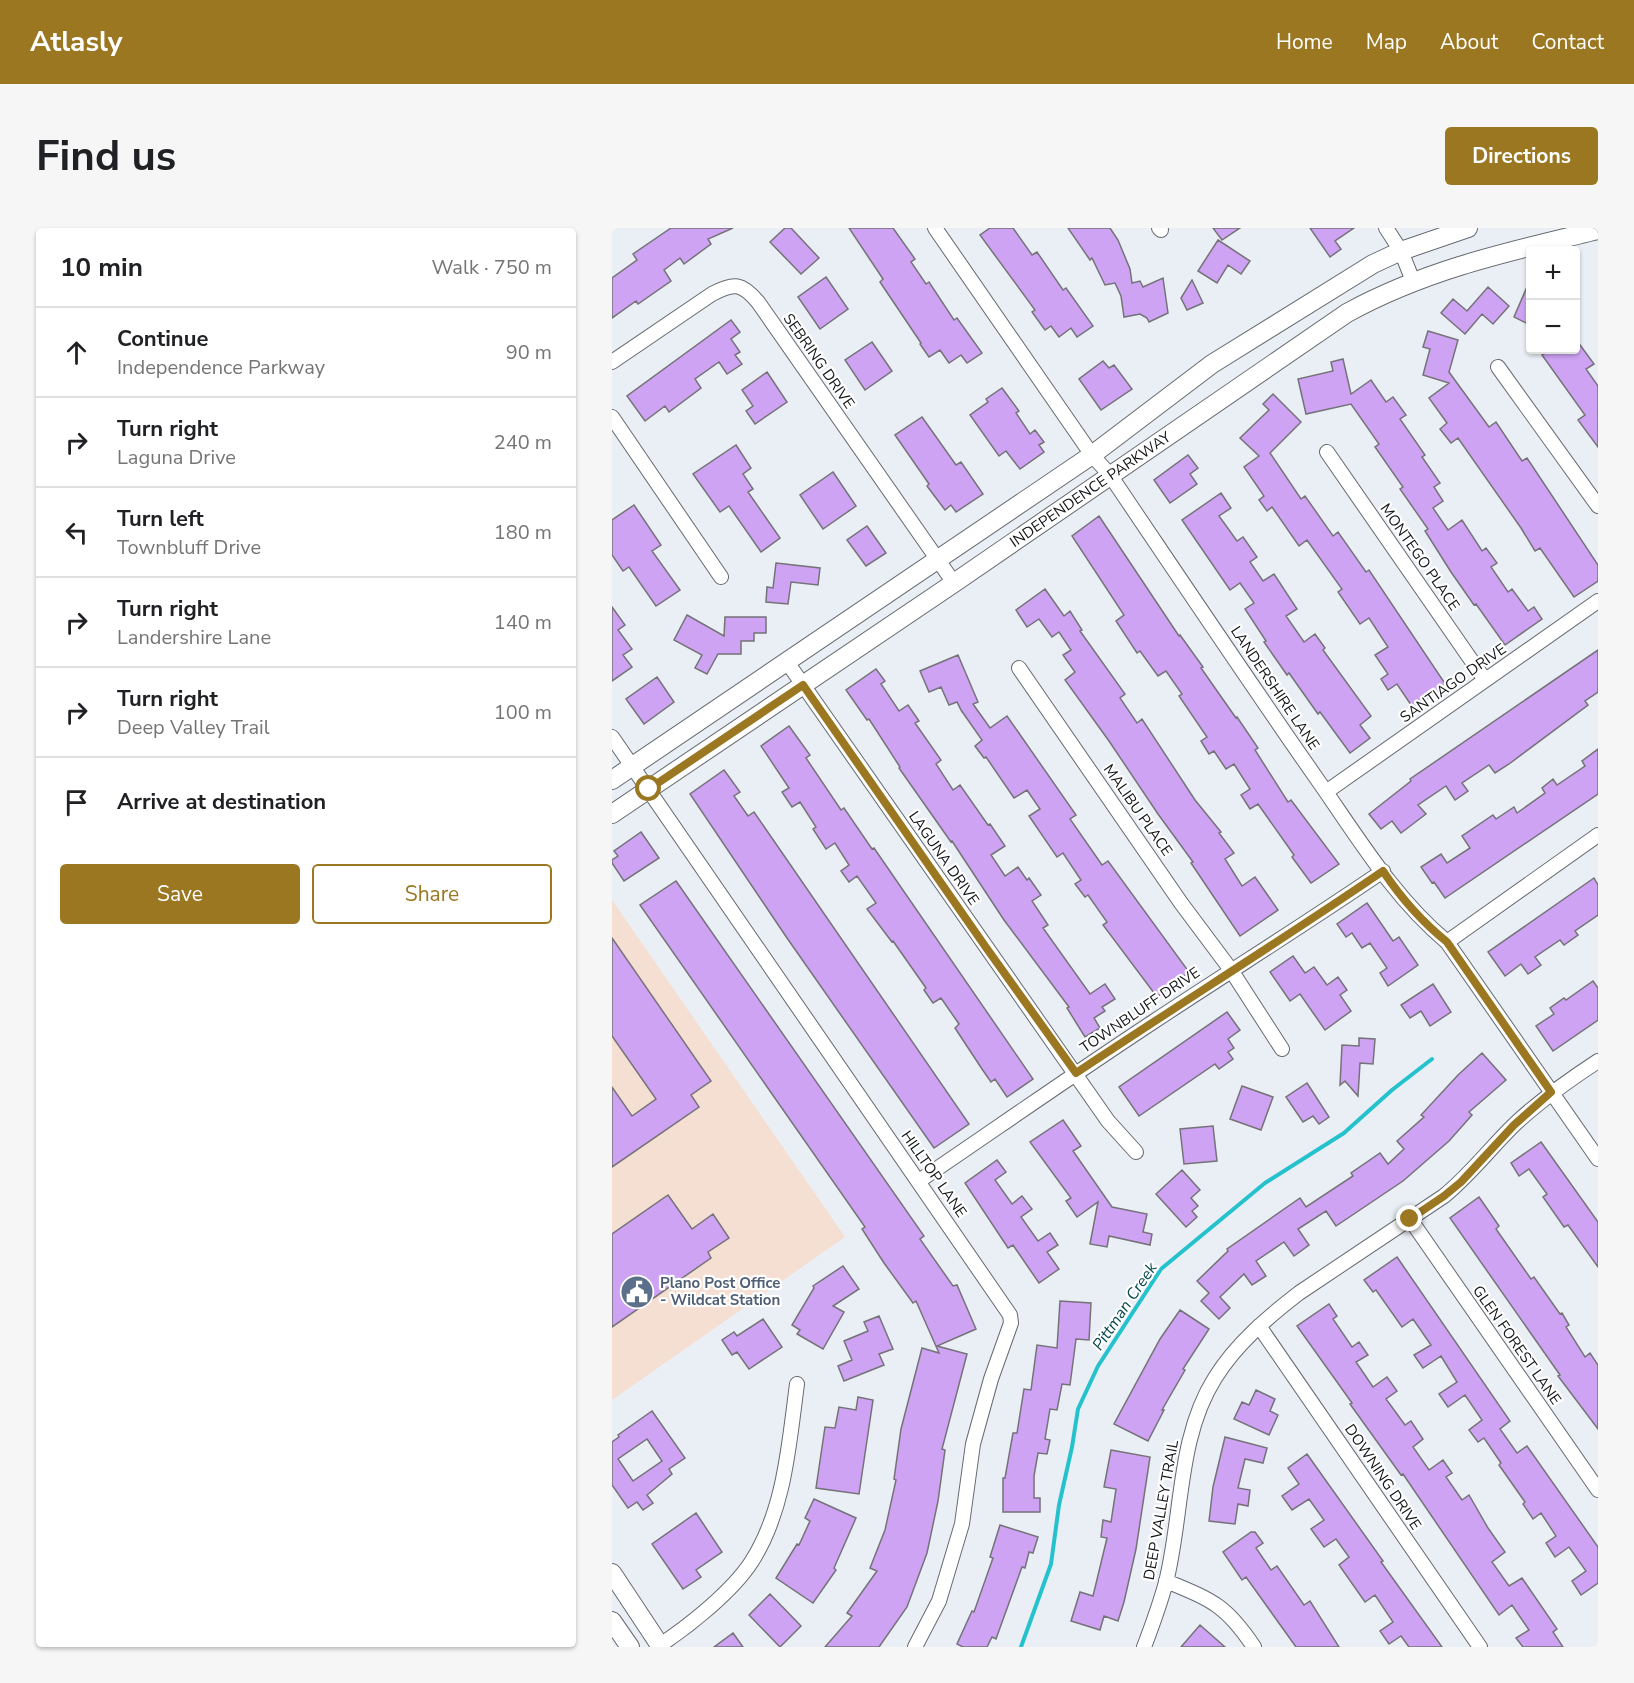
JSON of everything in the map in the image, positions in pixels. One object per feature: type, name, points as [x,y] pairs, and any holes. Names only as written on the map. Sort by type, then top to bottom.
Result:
[{"type":"main road","name":"INDEPENDENCE PARKWAY","points":[[612,780],[1092,455],[1212,364],[1365,268],[1401,251],[1468,228]]},
{"type":"main road","name":"INDEPENDENCE PARKWAY","points":[[612,814],[1347,313],[1389,291],[1472,260],[1598,230]]},
{"type":"main road","points":[[612,1573],[660,1646]]},
{"type":"main road","points":[[612,1621],[630,1647]]},
{"type":"street","name":"LANDERSHIRE LANE","points":[[934,228],[1092,455],[1110,476],[1326,792],[1401,897],[1425,923],[1447,942],[1598,1159]]},
{"type":"street","points":[[1386,228],[1401,251],[1413,281]]},
{"type":"street","name":"SEBRING DRIVE","points":[[612,363],[726,286],[739,286],[749,291],[954,583]]},
{"type":"street","points":[[1498,367],[1598,506]]},
{"type":"street","points":[[612,417],[721,577]]},
{"type":"street","name":"MONTEGO PLACE","points":[[1327,452],[1485,680]]},
{"type":"street","name":"SANTIAGO DRIVE","points":[[1326,792],[1598,601]]},
{"type":"street","name":"LAGUNA DRIVE","points":[[788,662],[1108,1121],[1136,1152]]},
{"type":"street","name":"MALIBU PLACE","points":[[1019,668],[1181,903],[1231,970],[1282,1049]]},
{"type":"street","name":"HILLTOP LANE","points":[[612,737],[1010,1315],[1011,1323],[973,1444],[962,1524],[939,1601],[915,1647]]},
{"type":"street","points":[[1447,942],[1598,835]]},
{"type":"street","name":"TOWNBLUFF DRIVE","points":[[919,1181],[1076,1073],[1383,871]]},
{"type":"street","name":"DEEP VALLEY TRAIL","points":[[1144,1647],[1166,1581],[1186,1457],[1193,1429],[1214,1379],[1225,1364],[1259,1326],[1299,1293],[1444,1196],[1461,1182],[1514,1125],[1551,1092],[1598,1061]]},
{"type":"street","name":"GLEN FOREST LANE","points":[[1410,1219],[1598,1490]]},
{"type":"street","name":"DOWNING DRIVE","points":[[1259,1326],[1480,1647]]},
{"type":"street","points":[[660,1646],[734,1583],[751,1562],[764,1539],[784,1475],[797,1384]]},
{"type":"street","points":[[1166,1581],[1219,1605],[1233,1618],[1254,1647]]},
{"type":"shaded area","name":"Plano Post Office - Wildcat Station","points":[[612,900],[845,1237],[612,1400]]},
{"type":"building","points":[[671,228],[733,228],[708,239],[711,244],[684,264],[680,258],[664,270],[671,281],[638,304],[636,301],[612,318],[612,278],[637,260],[633,254]]},
{"type":"building","points":[[785,228],[791,228],[819,258],[801,274],[770,242]]},
{"type":"building","points":[[849,228],[893,228],[915,259],[911,262],[926,284],[929,282],[954,320],[957,318],[982,353],[967,363],[961,355],[949,363],[940,350],[929,357],[880,282],[883,279]]},
{"type":"building","points":[[990,228],[1013,228],[1032,255],[1037,252],[1063,290],[1066,288],[1093,326],[1077,337],[1071,328],[1059,337],[1051,326],[1045,330],[1032,312],[1035,310],[980,235]]},
{"type":"building","points":[[1068,228],[1110,228],[1118,240],[1130,269],[1132,283],[1140,281],[1143,287],[1163,278],[1168,313],[1149,322],[1140,314],[1124,317],[1121,296],[1115,283],[1105,285],[1092,258],[1090,260]]},
{"type":"building","points":[[1213,228],[1240,228],[1222,240]]},
{"type":"building","points":[[1310,228],[1354,228],[1335,241],[1341,249],[1330,257]]},
{"type":"building","points":[[1218,240],[1250,261],[1241,274],[1228,265],[1217,283],[1198,271]]},
{"type":"building","points":[[826,277],[848,309],[820,329],[798,297]]},
{"type":"building","points":[[1192,280],[1203,303],[1187,310],[1181,298]]},
{"type":"building","points":[[1488,287],[1509,306],[1493,324],[1482,314],[1465,334],[1441,313],[1453,299],[1467,311]]},
{"type":"building","points":[[1526,289],[1526,323],[1514,317]]},
{"type":"building","points":[[731,320],[740,332],[731,339],[740,352],[735,355],[742,364],[727,374],[719,362],[695,379],[701,388],[669,412],[665,406],[645,421],[627,396]]},
{"type":"building","points":[[1428,331],[1458,340],[1449,372],[1489,427],[1496,422],[1522,461],[1527,458],[1598,565],[1598,581],[1574,597],[1540,548],[1535,551],[1458,438],[1451,443],[1440,429],[1447,423],[1429,398],[1449,383],[1423,375],[1430,349],[1423,347]]},
{"type":"building","points":[[872,342],[892,371],[865,390],[845,360]]},
{"type":"building","points":[[1580,345],[1594,364],[1586,369],[1598,386],[1598,447],[1578,420],[1585,415],[1542,355],[1580,354]]},
{"type":"building","points":[[1343,359],[1351,394],[1371,380],[1386,402],[1393,397],[1406,415],[1400,419],[1425,455],[1422,457],[1440,483],[1434,487],[1443,501],[1433,508],[1448,530],[1462,520],[1482,551],[1486,548],[1497,563],[1491,567],[1508,592],[1512,589],[1528,611],[1534,607],[1542,619],[1505,645],[1451,572],[1425,531],[1428,529],[1400,489],[1403,487],[1375,447],[1379,444],[1351,404],[1306,414],[1298,379],[1333,371],[1331,362]]},
{"type":"building","points":[[1103,361],[1109,368],[1114,365],[1132,389],[1101,410],[1079,379]]},
{"type":"building","points":[[767,372],[787,402],[755,424],[746,411],[753,406],[742,390]]},
{"type":"building","points":[[1002,388],[1019,411],[1016,413],[1030,434],[1035,430],[1044,442],[1039,445],[1044,452],[1020,469],[1006,451],[999,456],[970,415],[988,402],[986,399]]},
{"type":"building","points":[[1273,394],[1301,422],[1270,453],[1301,499],[1305,496],[1333,536],[1338,532],[1366,572],[1369,570],[1446,685],[1413,708],[1397,684],[1388,690],[1381,679],[1388,674],[1375,655],[1388,647],[1369,618],[1360,624],[1338,592],[1342,589],[1307,540],[1299,546],[1272,507],[1267,511],[1259,500],[1264,496],[1244,467],[1259,456],[1240,438],[1269,410],[1263,404]]},
{"type":"building","points":[[922,417],[956,465],[961,462],[983,494],[956,512],[951,505],[945,510],[895,435]]},
{"type":"building","points":[[736,445],[751,468],[743,474],[753,489],[748,492],[780,538],[761,552],[729,506],[720,512],[693,474]]},
{"type":"building","points":[[1188,455],[1198,468],[1190,474],[1197,484],[1170,503],[1154,480]]},
{"type":"building","points":[[833,472],[856,506],[823,529],[800,495]]},
{"type":"building","points":[[1221,493],[1231,508],[1219,516],[1237,541],[1243,537],[1257,557],[1250,562],[1263,581],[1274,574],[1297,609],[1286,616],[1304,642],[1315,634],[1325,648],[1323,650],[1371,716],[1360,725],[1370,738],[1350,753],[1289,673],[1287,675],[1264,642],[1266,641],[1245,609],[1254,603],[1240,583],[1230,590],[1182,520]]},
{"type":"building","points":[[634,505],[661,545],[652,551],[680,590],[656,606],[629,567],[623,571],[612,555],[612,520]]},
{"type":"building","points":[[1099,516],[1179,636],[1258,748],[1255,750],[1288,802],[1291,800],[1339,864],[1311,883],[1258,804],[1250,809],[1241,795],[1250,789],[1234,764],[1226,769],[1214,751],[1209,754],[1201,741],[1207,737],[1179,696],[1182,694],[1166,671],[1158,676],[1140,651],[1137,653],[1116,621],[1124,615],[1072,536]]},
{"type":"building","points":[[867,526],[886,553],[866,566],[847,540]]},
{"type":"building","points":[[776,563],[820,568],[818,585],[791,582],[788,604],[766,602],[767,587],[773,588]]},
{"type":"building","points":[[1045,589],[1064,616],[1070,611],[1082,630],[1080,631],[1125,694],[1120,698],[1137,723],[1142,719],[1195,800],[1221,832],[1219,833],[1234,853],[1225,859],[1242,886],[1255,877],[1278,910],[1240,936],[1191,863],[1193,862],[1065,680],[1075,672],[1063,655],[1071,650],[1059,632],[1052,637],[1039,619],[1027,627],[1016,610]]},
{"type":"building","points":[[612,607],[625,625],[618,630],[632,649],[623,655],[632,667],[612,681]]},
{"type":"building","points":[[687,615],[724,636],[725,617],[766,617],[766,633],[754,633],[754,641],[741,641],[741,654],[718,654],[707,674],[695,668],[702,655],[674,640]]},
{"type":"building","points":[[1598,650],[1598,692],[1585,701],[1588,705],[1509,764],[1495,773],[1489,765],[1462,783],[1468,791],[1455,800],[1446,786],[1418,805],[1426,814],[1401,833],[1392,821],[1381,829],[1369,814],[1411,781],[1410,779]]},
{"type":"building","points":[[958,655],[978,702],[973,704],[990,728],[1007,716],[1076,815],[1070,819],[1102,865],[1108,861],[1189,972],[1157,997],[1103,925],[1107,922],[1088,895],[1085,897],[1075,884],[1081,880],[1063,853],[1057,857],[1029,816],[1040,809],[1027,790],[1014,798],[986,757],[984,758],[975,746],[982,740],[957,702],[949,705],[941,687],[929,692],[920,671]]},
{"type":"building","points":[[876,669],[885,681],[881,684],[899,711],[908,705],[919,721],[915,723],[941,760],[936,764],[953,790],[960,785],[1005,846],[991,855],[1005,876],[1018,867],[1041,895],[1032,901],[1048,925],[1043,928],[1090,994],[1105,984],[1115,999],[1102,1007],[1105,1011],[1094,1018],[1100,1028],[1085,1037],[1067,1008],[1069,1007],[1004,920],[952,841],[899,768],[869,719],[867,720],[846,690]]},
{"type":"building","points":[[657,677],[674,702],[644,724],[626,699]]},
{"type":"building","points":[[789,726],[810,755],[806,758],[841,810],[844,808],[872,849],[874,848],[1033,1079],[1007,1097],[995,1079],[991,1082],[982,1069],[955,1028],[959,1024],[941,998],[933,1003],[924,990],[926,988],[893,941],[867,909],[876,903],[857,876],[849,882],[841,871],[849,865],[835,843],[826,849],[813,829],[816,827],[800,802],[792,807],[782,792],[789,788],[761,746]]},
{"type":"building","points":[[1598,749],[1598,794],[1445,898],[1421,867],[1441,854],[1447,863],[1470,848],[1462,836],[1493,815],[1496,819],[1514,807],[1517,813],[1545,793],[1542,788],[1553,779],[1557,785],[1585,766],[1582,761]]},
{"type":"building","points":[[724,770],[740,792],[734,796],[748,816],[754,812],[969,1124],[934,1148],[787,938],[690,794]]},
{"type":"building","points":[[641,832],[659,858],[624,881],[612,863],[612,860],[618,856],[614,851]]},
{"type":"building","points":[[1594,878],[1598,885],[1598,915],[1575,931],[1578,935],[1564,945],[1560,940],[1535,957],[1541,965],[1528,974],[1521,964],[1505,976],[1488,952]]},
{"type":"building","points":[[676,881],[924,1236],[920,1239],[953,1286],[957,1285],[976,1329],[937,1346],[967,1354],[942,1449],[945,1450],[938,1501],[927,1553],[907,1607],[879,1647],[825,1647],[852,1616],[847,1613],[877,1571],[870,1568],[885,1530],[896,1480],[894,1479],[901,1429],[922,1348],[939,1353],[916,1301],[913,1303],[884,1263],[862,1229],[865,1227],[640,905]]},
{"type":"building","points":[[1367,903],[1393,941],[1399,937],[1418,965],[1388,986],[1380,973],[1387,968],[1370,943],[1362,948],[1352,933],[1346,937],[1337,924]]},
{"type":"building","points":[[612,938],[711,1081],[691,1095],[699,1107],[612,1167],[612,1087],[632,1116],[656,1099],[612,1036]]},
{"type":"building","points":[[1293,956],[1305,973],[1314,967],[1327,985],[1338,977],[1347,990],[1340,995],[1351,1011],[1325,1030],[1300,994],[1290,1001],[1270,972]]},
{"type":"building","points":[[1593,981],[1598,988],[1598,1020],[1553,1051],[1536,1026],[1554,1014],[1550,1008]]},
{"type":"building","points":[[1433,984],[1451,1012],[1430,1026],[1421,1011],[1410,1018],[1401,1005]]},
{"type":"building","points":[[1227,1012],[1240,1030],[1228,1039],[1234,1048],[1228,1052],[1233,1059],[1219,1069],[1215,1064],[1139,1116],[1119,1087]]},
{"type":"building","points":[[1359,1038],[1375,1039],[1373,1064],[1360,1063],[1358,1096],[1345,1081],[1340,1085],[1342,1045],[1359,1046]]},
{"type":"building","points":[[1482,1053],[1506,1080],[1469,1112],[1472,1115],[1449,1141],[1403,1181],[1336,1226],[1326,1211],[1298,1229],[1309,1245],[1294,1256],[1284,1242],[1256,1261],[1266,1276],[1252,1285],[1244,1274],[1220,1297],[1230,1308],[1219,1319],[1201,1301],[1209,1293],[1197,1281],[1228,1251],[1227,1249],[1300,1198],[1306,1207],[1353,1176],[1351,1173],[1380,1153],[1388,1164],[1404,1149],[1397,1141],[1424,1117],[1421,1115]]},
{"type":"building","points":[[1307,1083],[1329,1117],[1319,1124],[1313,1116],[1303,1122],[1286,1097]]},
{"type":"building","points":[[1242,1086],[1273,1097],[1261,1130],[1230,1119]]},
{"type":"building","points":[[1063,1120],[1081,1146],[1073,1151],[1112,1207],[1147,1214],[1143,1232],[1152,1234],[1150,1245],[1109,1236],[1107,1247],[1090,1244],[1098,1202],[1077,1217],[1066,1201],[1071,1198],[1030,1142]]},
{"type":"building","points":[[1213,1126],[1217,1161],[1184,1164],[1180,1129]]},
{"type":"building","points":[[1541,1142],[1598,1222],[1598,1267],[1568,1225],[1564,1227],[1543,1197],[1547,1194],[1529,1169],[1519,1176],[1511,1163]]},
{"type":"building","points":[[997,1160],[1006,1172],[995,1180],[1012,1204],[1022,1196],[1032,1209],[1021,1217],[1038,1241],[1050,1233],[1058,1245],[1047,1252],[1059,1269],[1039,1283],[1013,1245],[1008,1248],[965,1183]]},
{"type":"building","points":[[1182,1170],[1200,1190],[1191,1198],[1198,1206],[1192,1211],[1197,1217],[1186,1227],[1156,1194]]},
{"type":"building","name":"Plano Post Office - Wildcat Station","points":[[668,1195],[692,1229],[713,1214],[729,1238],[708,1252],[711,1258],[612,1327],[612,1234]]},
{"type":"building","points":[[1479,1197],[1499,1226],[1496,1229],[1531,1279],[1534,1277],[1560,1314],[1562,1313],[1569,1325],[1566,1327],[1585,1357],[1590,1353],[1598,1365],[1598,1429],[1558,1376],[1560,1375],[1450,1218]]},
{"type":"building","points":[[1397,1257],[1510,1421],[1500,1429],[1517,1453],[1527,1446],[1598,1547],[1598,1583],[1581,1595],[1572,1581],[1586,1571],[1569,1547],[1555,1557],[1546,1543],[1556,1536],[1541,1513],[1533,1519],[1523,1504],[1525,1502],[1499,1465],[1501,1463],[1484,1438],[1478,1442],[1469,1430],[1482,1420],[1465,1395],[1448,1407],[1439,1394],[1457,1382],[1441,1356],[1423,1368],[1414,1355],[1431,1345],[1413,1319],[1402,1327],[1376,1290],[1373,1292],[1364,1280]]},
{"type":"building","points":[[843,1266],[859,1289],[833,1306],[844,1312],[823,1349],[797,1334],[800,1330],[792,1325],[814,1288],[813,1286]]},
{"type":"building","points":[[1060,1301],[1091,1303],[1089,1340],[1076,1339],[1070,1385],[1062,1384],[1057,1410],[1050,1409],[1045,1439],[1050,1440],[1047,1454],[1038,1453],[1034,1476],[1034,1498],[1040,1498],[1040,1512],[1003,1512],[1003,1478],[1005,1478],[1013,1433],[1017,1433],[1024,1389],[1031,1390],[1037,1345],[1057,1348]]},
{"type":"building","points":[[1329,1304],[1337,1316],[1333,1319],[1352,1347],[1359,1342],[1368,1355],[1356,1362],[1373,1387],[1387,1377],[1397,1391],[1386,1399],[1405,1425],[1411,1421],[1423,1439],[1413,1447],[1429,1470],[1443,1460],[1452,1473],[1446,1477],[1462,1500],[1469,1495],[1505,1552],[1492,1562],[1509,1586],[1522,1578],[1557,1629],[1553,1632],[1563,1647],[1523,1647],[1516,1638],[1529,1630],[1512,1605],[1499,1615],[1403,1474],[1401,1475],[1350,1404],[1352,1403],[1297,1326]]},
{"type":"building","points":[[1180,1310],[1209,1329],[1183,1369],[1185,1370],[1162,1410],[1164,1410],[1148,1441],[1114,1424],[1160,1339]]},
{"type":"building","points":[[879,1316],[893,1349],[879,1354],[884,1365],[844,1381],[838,1366],[852,1360],[844,1341],[868,1331],[864,1322]]},
{"type":"building","points":[[763,1319],[782,1347],[749,1369],[737,1352],[732,1355],[722,1340],[734,1332],[737,1336]]},
{"type":"building","points":[[1256,1390],[1275,1399],[1270,1411],[1278,1415],[1269,1435],[1234,1419],[1242,1402],[1249,1405]]},
{"type":"building","points":[[858,1397],[873,1400],[859,1494],[816,1488],[825,1427],[835,1428],[839,1407],[856,1410]]},
{"type":"building","points":[[652,1411],[685,1458],[669,1469],[672,1474],[647,1495],[653,1503],[643,1510],[637,1502],[628,1508],[612,1485],[612,1442],[619,1437],[618,1435]],"holes":[[[647,1439],[662,1461],[633,1481],[618,1459]]]},
{"type":"building","points":[[1225,1437],[1267,1448],[1263,1463],[1245,1459],[1238,1488],[1250,1490],[1248,1506],[1238,1504],[1235,1524],[1209,1521],[1213,1487]]},
{"type":"building","points":[[1111,1450],[1150,1457],[1136,1549],[1124,1602],[1118,1621],[1104,1616],[1100,1630],[1071,1621],[1080,1592],[1093,1596],[1107,1538],[1101,1537],[1103,1520],[1111,1522],[1116,1489],[1104,1487]]},
{"type":"building","points":[[1307,1454],[1442,1647],[1409,1647],[1401,1636],[1389,1644],[1380,1631],[1393,1622],[1375,1595],[1365,1602],[1339,1565],[1349,1557],[1336,1539],[1324,1547],[1311,1529],[1324,1520],[1309,1499],[1292,1510],[1282,1496],[1299,1484],[1288,1468]]},
{"type":"building","points":[[814,1499],[856,1518],[834,1568],[836,1570],[813,1603],[776,1578],[797,1544],[799,1545],[810,1521],[805,1518]]},
{"type":"building","points":[[696,1513],[722,1552],[696,1570],[701,1577],[683,1589],[652,1544]]},
{"type":"building","points":[[1000,1525],[1038,1537],[1033,1553],[1029,1552],[1025,1568],[1022,1567],[996,1639],[992,1637],[987,1647],[963,1647],[957,1644],[972,1611],[974,1612],[993,1558],[990,1557]]},
{"type":"building","points":[[1251,1532],[1255,1532],[1263,1543],[1256,1548],[1271,1570],[1277,1566],[1304,1605],[1310,1601],[1339,1647],[1296,1647],[1246,1577],[1242,1580],[1223,1552]]},
{"type":"building","points":[[770,1594],[801,1626],[780,1647],[749,1615]]},
{"type":"building","points":[[1200,1625],[1225,1647],[1181,1647]]},
{"type":"building","points":[[733,1633],[743,1647],[714,1647]]},
{"type":"waterway","name":"Pittman Creek","points":[[1021,1647],[1051,1564],[1059,1505],[1078,1409],[1098,1366],[1161,1269],[1265,1183],[1344,1133],[1392,1090],[1432,1059]]},
{"type":"place","name":"Plano Post Office - Wildcat Station","points":[[637,1292]]},
{"type":"route","points":[[649,789],[803,685],[1076,1073],[1383,871],[1401,897],[1425,923],[1447,942],[1551,1092],[1514,1125],[1461,1182],[1410,1219]]}]
